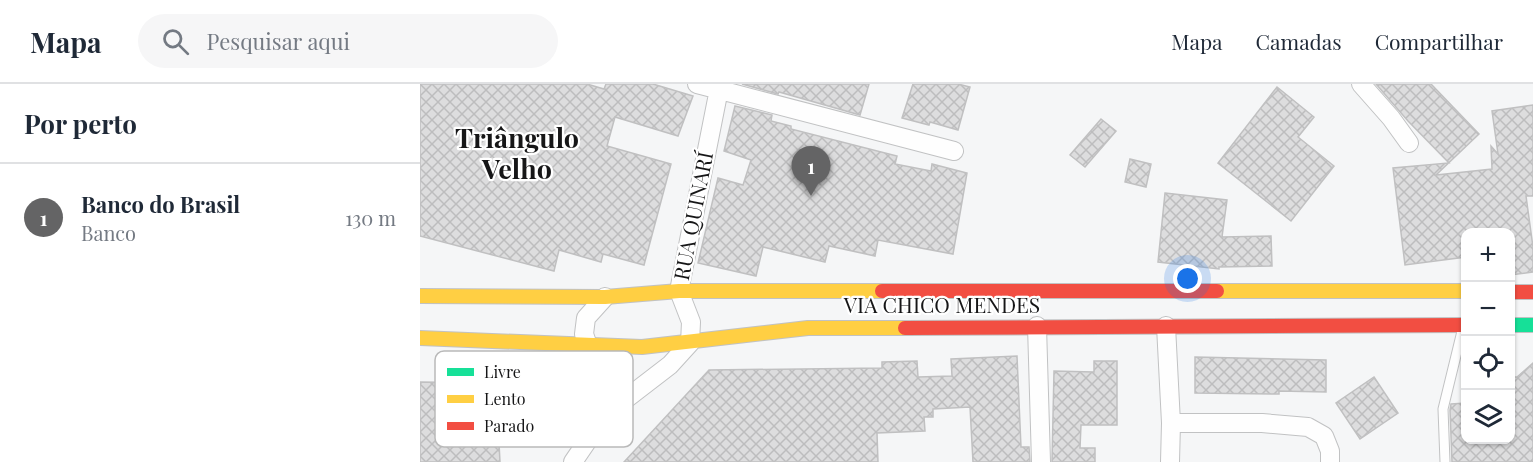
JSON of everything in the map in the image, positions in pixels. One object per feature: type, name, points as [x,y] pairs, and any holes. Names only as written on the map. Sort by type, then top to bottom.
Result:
[{"type":"main road","name":"VIA CHICO MENDES","points":[[420,296],[605,297],[679,291],[1461,291]]},
{"type":"main road","points":[[1515,292],[1533,292]]},
{"type":"main road","name":"VIA CHICO MENDES","points":[[420,338],[642,347],[808,328],[1461,325]]},
{"type":"main road","points":[[1515,325],[1533,325]]},
{"type":"street","points":[[698,84],[720,87],[954,151]]},
{"type":"street","points":[[1361,84],[1391,118],[1409,143]]},
{"type":"street","name":"RUA QUINARÍ","points":[[690,343],[691,322],[679,291],[720,87]]},
{"type":"street","points":[[591,351],[584,334],[586,318],[605,297]]},
{"type":"street","points":[[1037,326],[1041,462]]},
{"type":"street","points":[[1166,326],[1171,423],[1170,462]]},
{"type":"street","points":[[633,393],[670,365],[690,343]]},
{"type":"street","points":[[1171,423],[1262,423],[1308,427],[1324,436],[1330,462]]},
{"type":"street","points":[[573,462],[583,447]]},
{"type":"lane","points":[[1445,462],[1443,409],[1462,336]]},
{"type":"building","points":[[420,84],[587,84],[604,89],[606,84],[653,84],[693,96],[678,136],[615,117],[607,146],[671,164],[644,265],[603,254],[601,262],[559,250],[554,271],[420,236]]},
{"type":"building","points":[[742,84],[869,84],[860,115]]},
{"type":"building","points":[[913,84],[958,84],[970,87],[958,130],[930,122],[929,125],[902,118]]},
{"type":"building","points":[[1376,84],[1431,84],[1479,134],[1449,163]]},
{"type":"building","points":[[1277,87],[1314,117],[1298,137],[1334,166],[1291,221],[1218,163]]},
{"type":"building","points":[[1533,105],[1533,196],[1526,196],[1533,247],[1533,272],[1515,274],[1515,228],[1461,228],[1461,258],[1405,265],[1393,168],[1449,163],[1436,175],[1492,169],[1491,146],[1498,154],[1492,111]]},
{"type":"building","points":[[735,106],[772,115],[771,121],[791,126],[791,129],[897,156],[895,164],[931,171],[932,164],[967,173],[953,254],[878,240],[875,256],[829,246],[825,262],[763,247],[756,276],[698,263],[718,178],[743,185],[751,160],[724,151]]},
{"type":"building","points":[[1101,119],[1116,131],[1085,167],[1070,155]]},
{"type":"building","points":[[1130,159],[1151,164],[1146,187],[1125,182]]},
{"type":"building","points":[[1165,193],[1227,200],[1222,237],[1271,236],[1272,266],[1219,267],[1219,269],[1158,262]]},
{"type":"building","points":[[1017,356],[1021,447],[1029,447],[1030,462],[973,462],[970,407],[933,409],[933,417],[924,417],[925,431],[877,433],[878,462],[624,462],[709,370],[882,368],[882,362],[917,361],[918,377],[952,376],[951,359]]},
{"type":"building","points":[[1195,357],[1326,360],[1326,392],[1195,393]]},
{"type":"building","points":[[1094,361],[1117,361],[1117,425],[1081,425],[1080,448],[1095,448],[1095,462],[1052,462],[1054,371],[1094,372]]},
{"type":"building","points":[[1533,363],[1533,462],[1452,462],[1451,404],[1461,403],[1461,444],[1515,444],[1515,377]]},
{"type":"building","points":[[1374,377],[1398,413],[1360,439],[1336,403]]},
{"type":"building","points":[[420,382],[435,382],[435,447],[499,447],[500,462],[420,462]]},
{"type":"traffic: fast","points":[[1515,325],[1533,325]]},
{"type":"traffic: slow","points":[[420,296],[605,297],[679,291],[882,291]]},
{"type":"traffic: slow","points":[[1217,291],[1461,291]]},
{"type":"traffic: slow","points":[[420,338],[642,347],[808,328],[905,328]]},
{"type":"traffic: jam","points":[[882,291],[1217,291]]},
{"type":"traffic: jam","points":[[1515,292],[1533,292]]},
{"type":"traffic: jam","points":[[905,328],[1461,325]]},
{"type":"place","name":"Banco do Brasil","points":[[811,196]]},
{"type":"district","name":"Triângulo Velho","points":[[517,154]]}]
